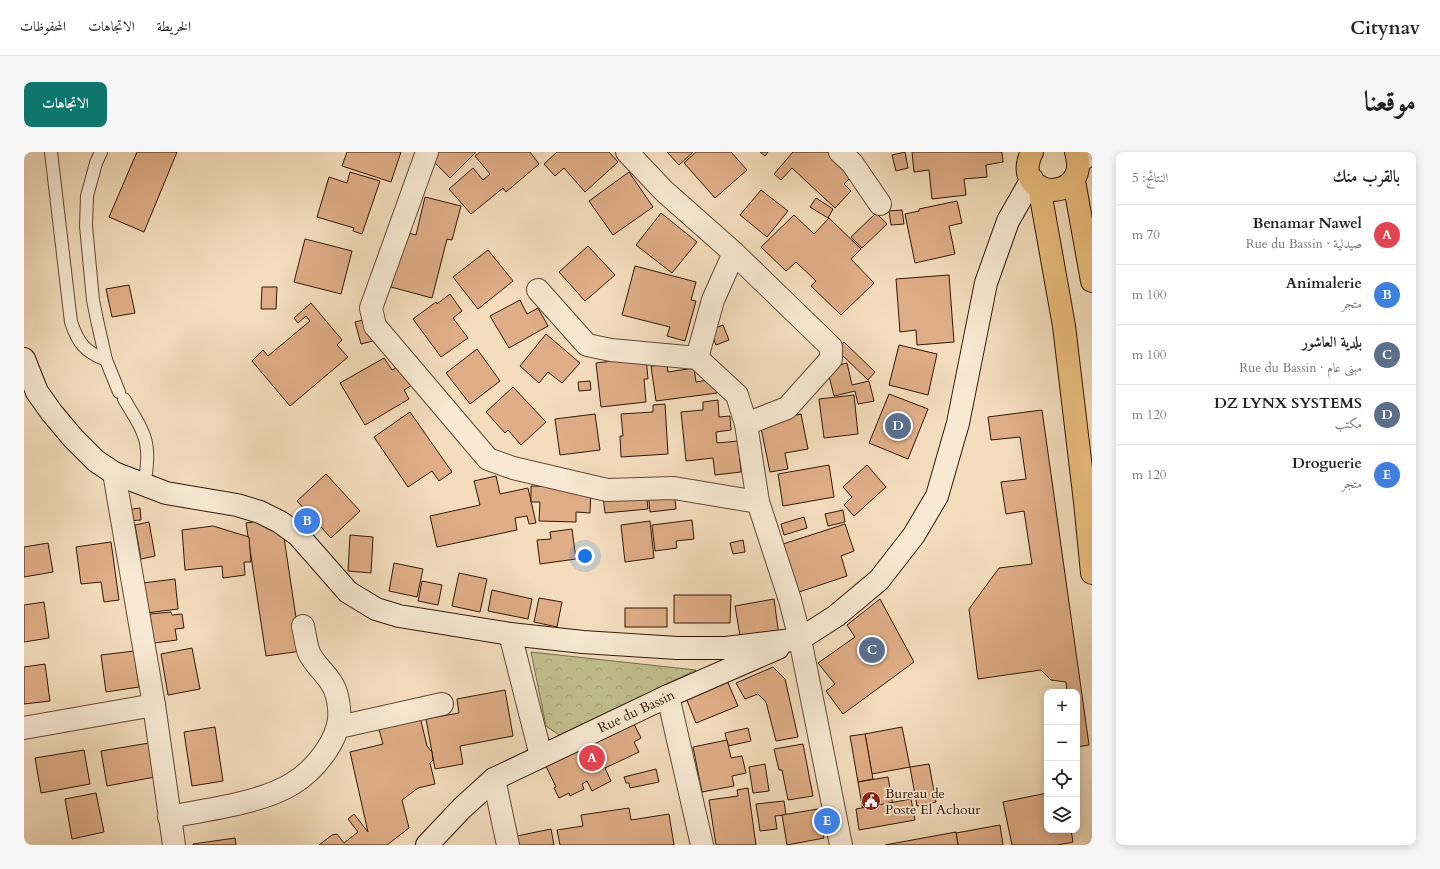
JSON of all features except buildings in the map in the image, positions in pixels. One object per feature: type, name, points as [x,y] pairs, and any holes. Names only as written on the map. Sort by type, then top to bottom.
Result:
[{"type":"main road","points":[[1032,152],[1029,159],[1028,169],[1035,182],[1064,326],[1092,573]]},
{"type":"main road","points":[[1035,182],[1047,190],[1058,191],[1067,188],[1080,162]]},
{"type":"main road","points":[[1080,162],[1092,281]]},
{"type":"street","points":[[427,152],[371,308],[375,326],[488,459],[513,468],[607,490],[674,488],[758,502]]},
{"type":"street","points":[[627,152],[664,191],[734,253],[831,347],[831,359],[787,408],[746,424]]},
{"type":"street","points":[[840,152],[852,163],[880,204]]},
{"type":"street","name":"Rue du Bassin","points":[[427,845],[462,808],[494,779],[668,696],[800,639],[836,616],[879,580],[914,535],[937,496],[958,423],[986,283],[1008,221],[1035,182]]},
{"type":"street","points":[[697,358],[713,300],[734,253]]},
{"type":"street","points":[[538,290],[587,345],[611,350],[697,358],[737,396],[746,424],[758,502],[790,600],[800,639],[841,845]]},
{"type":"street","points":[[24,359],[37,392],[52,413],[78,443],[96,460],[114,473],[144,486],[166,493],[237,505],[260,512],[280,522],[298,534],[348,592],[376,609],[400,616],[510,634],[583,642],[677,648],[726,648],[800,639]]},
{"type":"street","points":[[114,473],[154,705],[174,845]]},
{"type":"street","points":[[170,817],[265,796],[292,784],[314,767],[332,742],[339,727],[337,694],[332,682],[317,665],[309,652],[303,626]]},
{"type":"street","points":[[510,634],[541,756]]},
{"type":"street","points":[[668,696],[702,845]]},
{"type":"street","points":[[339,727],[442,704]]},
{"type":"street","points":[[24,728],[154,705]]},
{"type":"street","points":[[494,779],[508,845]]},
{"type":"lane","points":[[51,152],[71,322],[74,332],[85,348],[93,355],[106,360]]},
{"type":"lane","points":[[101,152],[87,196],[86,226],[93,300],[106,360],[122,396],[141,426],[146,440],[148,454],[144,486]]},
{"type":"green space","points":[[531,652],[696,670],[559,735],[546,726]]},
{"type":"place","name":"DZ LYNX SYSTEMS","points":[[898,426]]},
{"type":"place","name":"Animalerie","points":[[307,521]]},
{"type":"place","name":"بلدية العاشور","points":[[872,650]]},
{"type":"place","name":"Benamar Nawel","points":[[592,758]]},
{"type":"place","name":"Bureau de Poste El Achour","points":[[871,801]]},
{"type":"place","name":"Droguerie","points":[[827,821]]}]
